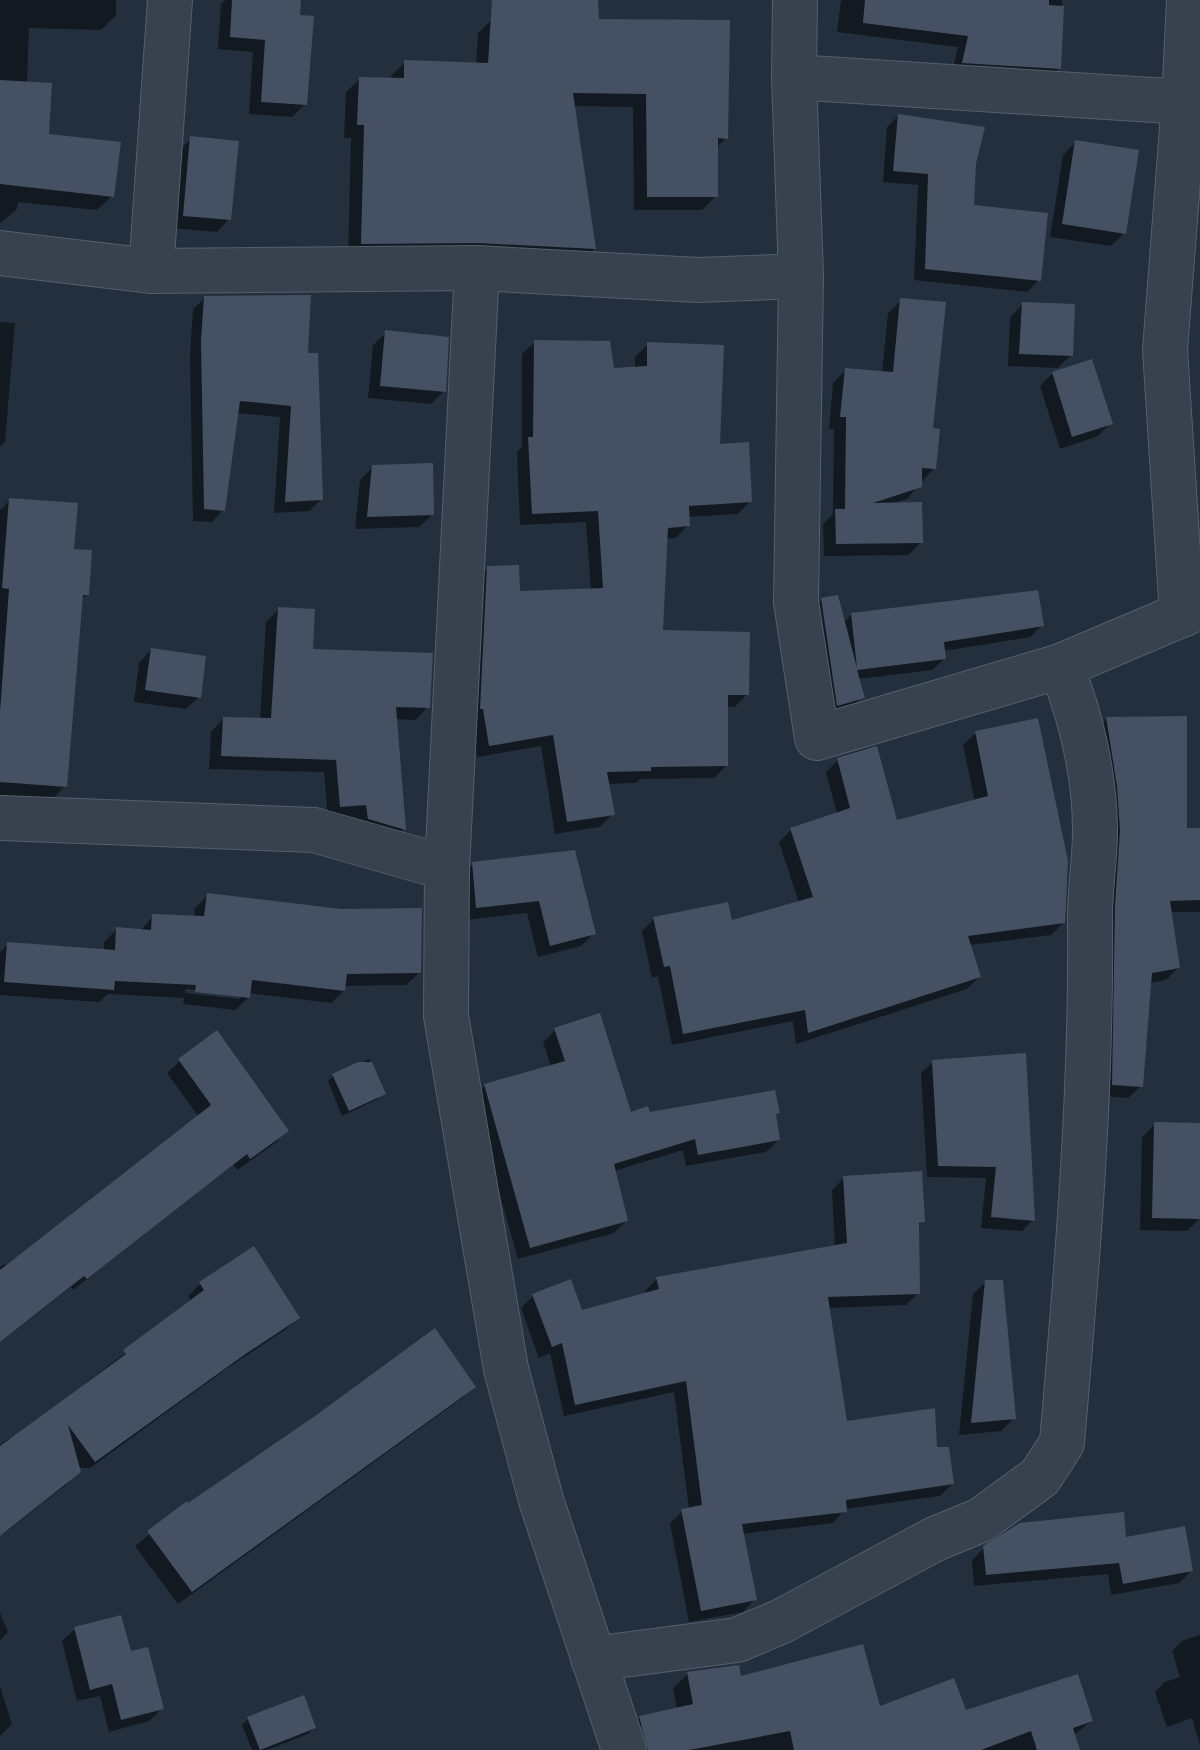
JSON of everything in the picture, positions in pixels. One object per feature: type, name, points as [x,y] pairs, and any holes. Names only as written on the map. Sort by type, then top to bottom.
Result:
[{"type":"street","points":[[151,271],[170,0]]},
{"type":"street","points":[[795,0],[794,77],[801,276],[796,602],[817,738],[1061,666],[1191,611],[1165,350],[1192,102],[1189,0]]},
{"type":"street","points":[[794,77],[1192,102]]},
{"type":"street","points":[[0,253],[151,271],[477,268],[698,280],[801,276]]},
{"type":"street","points":[[477,268],[447,868],[446,1016],[506,1369],[541,1500],[624,1750]]},
{"type":"street","points":[[593,1659],[737,1640],[780,1622],[935,1539],[981,1520],[1040,1477],[1062,1443],[1083,1197],[1090,1065],[1090,910],[1095,829],[1090,776],[1075,701],[1061,666]]},
{"type":"street","points":[[0,818],[314,830],[447,868]]},
{"type":"building","points":[[232,0],[301,0],[300,15],[314,16],[307,105],[261,102],[265,40],[230,37]]},
{"type":"building","points":[[492,0],[598,0],[599,19],[730,20],[728,139],[718,138],[718,197],[647,197],[646,94],[573,93],[596,249],[478,243],[361,244],[364,125],[357,125],[359,77],[404,78],[404,60],[488,63]]},
{"type":"building","points":[[865,0],[1049,0],[1049,5],[1064,6],[1061,69],[962,63],[968,36],[863,23]]},
{"type":"building","points":[[0,80],[52,83],[49,134],[121,142],[114,197],[0,184]]},
{"type":"building","points":[[898,114],[985,127],[976,163],[974,205],[1048,213],[1041,281],[925,269],[928,174],[893,171]]},
{"type":"building","points":[[190,136],[239,141],[231,220],[183,216]]},
{"type":"building","points":[[1075,140],[1139,150],[1126,234],[1062,224]]},
{"type":"building","points":[[311,295],[308,353],[318,353],[323,500],[285,502],[291,406],[240,401],[225,511],[204,509],[201,341],[204,296]]},
{"type":"building","points":[[900,298],[946,302],[933,428],[940,429],[936,469],[922,468],[922,487],[873,503],[922,502],[923,543],[836,544],[835,509],[845,509],[846,417],[840,417],[845,368],[893,372]]},
{"type":"building","points":[[1022,302],[1075,304],[1073,356],[1019,354]]},
{"type":"building","points":[[385,330],[449,337],[446,392],[380,386]]},
{"type":"building","points":[[534,340],[610,341],[614,368],[647,366],[647,342],[724,345],[720,444],[749,442],[752,502],[689,506],[690,526],[668,528],[663,630],[750,632],[749,695],[728,695],[728,766],[651,767],[651,771],[607,772],[615,815],[567,822],[553,735],[489,746],[483,709],[480,709],[487,566],[519,565],[520,591],[603,588],[598,511],[532,514],[528,437],[533,437]]},
{"type":"building","points":[[1092,359],[1113,424],[1072,437],[1052,372]]},
{"type":"building","points":[[433,463],[434,515],[367,517],[372,465]]},
{"type":"building","points":[[9,498],[78,503],[74,549],[92,550],[89,595],[83,595],[67,787],[0,782],[0,712],[9,589],[2,588]]},
{"type":"building","points":[[1038,590],[1044,626],[944,642],[946,659],[857,670],[865,698],[837,706],[821,598],[838,595],[857,668],[851,613]]},
{"type":"building","points":[[278,607],[315,609],[313,649],[433,653],[430,708],[396,707],[406,830],[368,819],[366,805],[340,807],[336,760],[221,756],[223,717],[271,718]]},
{"type":"building","points":[[151,648],[206,656],[201,698],[145,690]]},
{"type":"building","points":[[1187,716],[1187,828],[1200,828],[1200,900],[1170,901],[1180,968],[1152,973],[1143,1087],[1112,1085],[1115,906],[1120,830],[1117,786],[1106,717]]},
{"type":"building","points":[[1038,718],[1068,861],[1065,923],[968,936],[981,977],[808,1033],[805,1010],[683,1034],[670,966],[664,967],[653,917],[728,902],[732,920],[813,897],[790,828],[850,808],[837,758],[877,746],[897,820],[988,796],[975,731]]},
{"type":"building","points":[[575,850],[596,934],[550,946],[539,901],[476,908],[472,862]]},
{"type":"building","points":[[207,893],[341,909],[422,908],[421,973],[347,974],[345,991],[252,980],[250,998],[195,992],[196,985],[115,981],[114,990],[4,982],[7,942],[115,950],[116,927],[151,930],[152,914],[204,916]]},
{"type":"building","points":[[600,1013],[631,1112],[648,1106],[650,1112],[775,1090],[780,1113],[776,1114],[780,1140],[698,1155],[695,1139],[614,1164],[628,1221],[530,1248],[484,1084],[565,1061],[554,1028]]},
{"type":"building","points":[[217,1030],[289,1131],[250,1159],[247,1154],[87,1279],[84,1276],[0,1342],[0,1270],[211,1105],[178,1059]]},
{"type":"building","points":[[1026,1053],[1035,1221],[991,1217],[996,1167],[938,1166],[932,1060]]},
{"type":"building","points":[[358,1062],[372,1062],[386,1094],[349,1111],[332,1074]]},
{"type":"building","points":[[1154,1122],[1200,1123],[1200,1219],[1152,1218]]},
{"type":"building","points":[[922,1171],[925,1222],[919,1223],[920,1294],[828,1297],[847,1421],[935,1408],[937,1447],[949,1447],[954,1484],[846,1500],[847,1512],[742,1524],[757,1600],[701,1611],[681,1509],[702,1505],[686,1381],[575,1405],[562,1343],[552,1347],[532,1294],[571,1279],[582,1310],[659,1289],[656,1277],[847,1243],[843,1176]]},
{"type":"building","points":[[254,1246],[300,1318],[95,1462],[68,1425],[81,1472],[0,1536],[0,1446],[126,1354],[123,1350],[204,1290],[199,1282]]},
{"type":"building","points":[[985,1280],[1003,1280],[1016,1419],[971,1423]]},
{"type":"building","points":[[435,1328],[476,1387],[192,1592],[147,1531],[315,1416]]},
{"type":"building","points":[[1124,1512],[1126,1537],[1185,1526],[1193,1571],[1123,1584],[1119,1563],[986,1575],[983,1546],[1020,1523]]},
{"type":"building","points":[[121,1615],[131,1651],[148,1647],[164,1709],[121,1720],[112,1684],[90,1690],[74,1627]]},
{"type":"building","points":[[863,1644],[880,1706],[954,1678],[966,1710],[1078,1674],[1093,1721],[1073,1728],[1080,1750],[1037,1750],[1031,1731],[981,1750],[794,1750],[790,1731],[689,1750],[648,1750],[639,1716],[693,1704],[687,1672],[739,1665],[741,1676]]},
{"type":"building","points":[[304,1695],[316,1728],[260,1750],[247,1717]]}]
